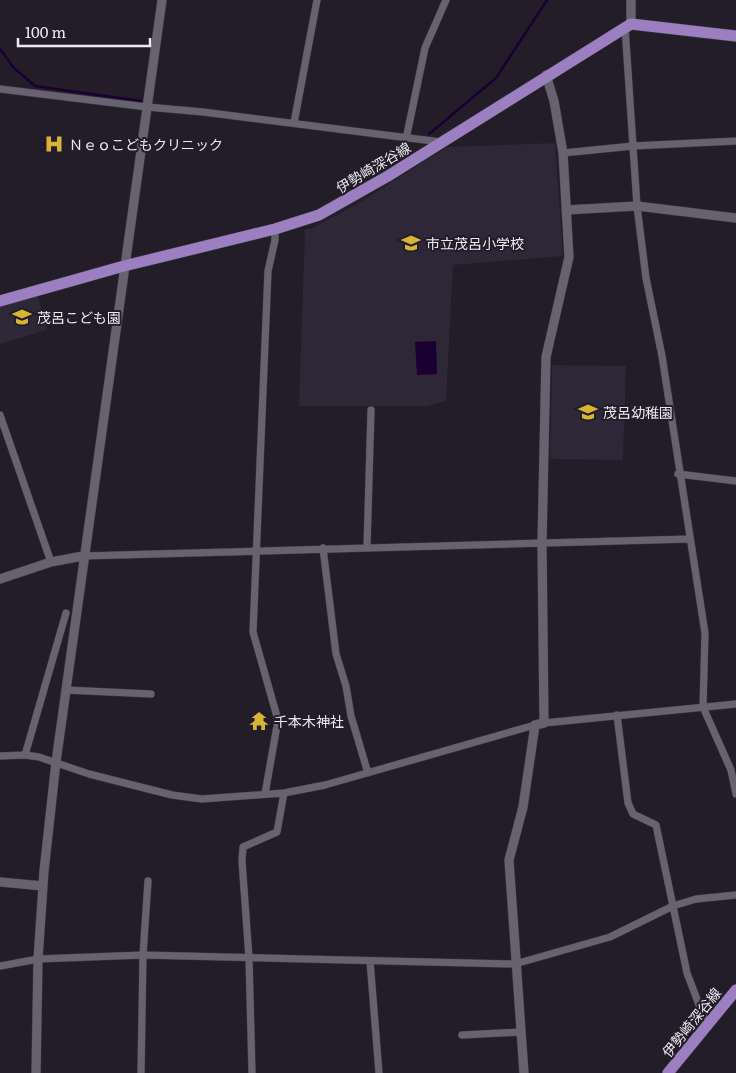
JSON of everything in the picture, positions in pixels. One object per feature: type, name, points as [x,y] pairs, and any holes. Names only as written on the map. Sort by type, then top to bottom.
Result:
[{"type":"main road","points":[[628,25],[736,36]]},
{"type":"main road","name":"伊勢崎深谷線","points":[[0,301],[124,266],[275,229],[319,215],[340,205],[628,25]]},
{"type":"main road","name":"伊勢崎深谷線","points":[[668,1073],[708,1027],[736,990]]},
{"type":"street","points":[[36,1073],[38,959],[43,886],[56,762],[83,556],[162,0]]},
{"type":"street","points":[[294,123],[317,0]]},
{"type":"street","points":[[406,139],[425,48],[446,0]]},
{"type":"street","points":[[631,0],[628,25],[633,146],[637,206],[646,278],[662,356],[678,474],[705,633],[704,706],[731,770],[736,794]]},
{"type":"street","points":[[524,1073],[509,860],[523,807],[540,724],[546,357],[569,257],[563,153],[554,101],[546,75]]},
{"type":"street","points":[[0,89],[442,142]]},
{"type":"street","points":[[563,153],[633,146],[736,141]]},
{"type":"street","points":[[566,210],[637,206],[736,218]]},
{"type":"street","points":[[265,794],[278,720],[253,632],[268,271],[275,240],[275,229]]},
{"type":"street","points":[[367,547],[371,410]]},
{"type":"street","points":[[0,415],[51,562]]},
{"type":"street","points":[[678,474],[736,481]]},
{"type":"street","points":[[0,579],[51,562],[83,556],[690,539]]},
{"type":"street","points":[[323,548],[336,654],[346,686],[351,716],[368,773]]},
{"type":"street","points":[[25,755],[66,613]]},
{"type":"street","points":[[66,690],[151,694]]},
{"type":"street","points":[[0,756],[25,755],[56,762],[89,774],[172,795],[202,799],[284,793],[325,785],[540,724],[736,704]]},
{"type":"street","points":[[617,715],[628,803],[633,814],[656,824],[687,974],[708,1027]]},
{"type":"street","points":[[252,1073],[249,958],[243,847],[277,832],[284,793]]},
{"type":"street","points":[[141,1073],[143,955],[148,881]]},
{"type":"street","points":[[0,882],[43,886]]},
{"type":"street","points":[[0,966],[38,959],[143,955],[515,964],[610,937],[673,906],[696,899],[736,895]]},
{"type":"street","points":[[370,961],[379,1073]]},
{"type":"street","points":[[462,1034],[521,1032]]},
{"type":"shaded area","points":[[555,143],[563,256],[453,265],[446,401],[427,406],[299,406],[305,229],[311,229],[360,202],[447,147]]},
{"type":"shaded area","name":"茂呂こども園","points":[[37,294],[47,330],[0,344],[0,305]]},
{"type":"shaded area","points":[[436,341],[437,374],[417,375],[415,342]]},
{"type":"shaded area","name":"茂呂幼稚園","points":[[552,365],[626,366],[623,460],[550,459]]},
{"type":"waterway","points":[[429,134],[496,78],[547,0]]},
{"type":"waterway","points":[[0,49],[14,68],[35,86],[141,101]]},
{"type":"place","name":"Ｎｅｏこどもクリニック","points":[[54,144]]},
{"type":"place","name":"市立茂呂小学校","points":[[411,243]]},
{"type":"place","name":"茂呂こども園","points":[[22,317]]},
{"type":"place","name":"茂呂幼稚園","points":[[588,412]]},
{"type":"place","name":"千本木神社","points":[[259,721]]}]
